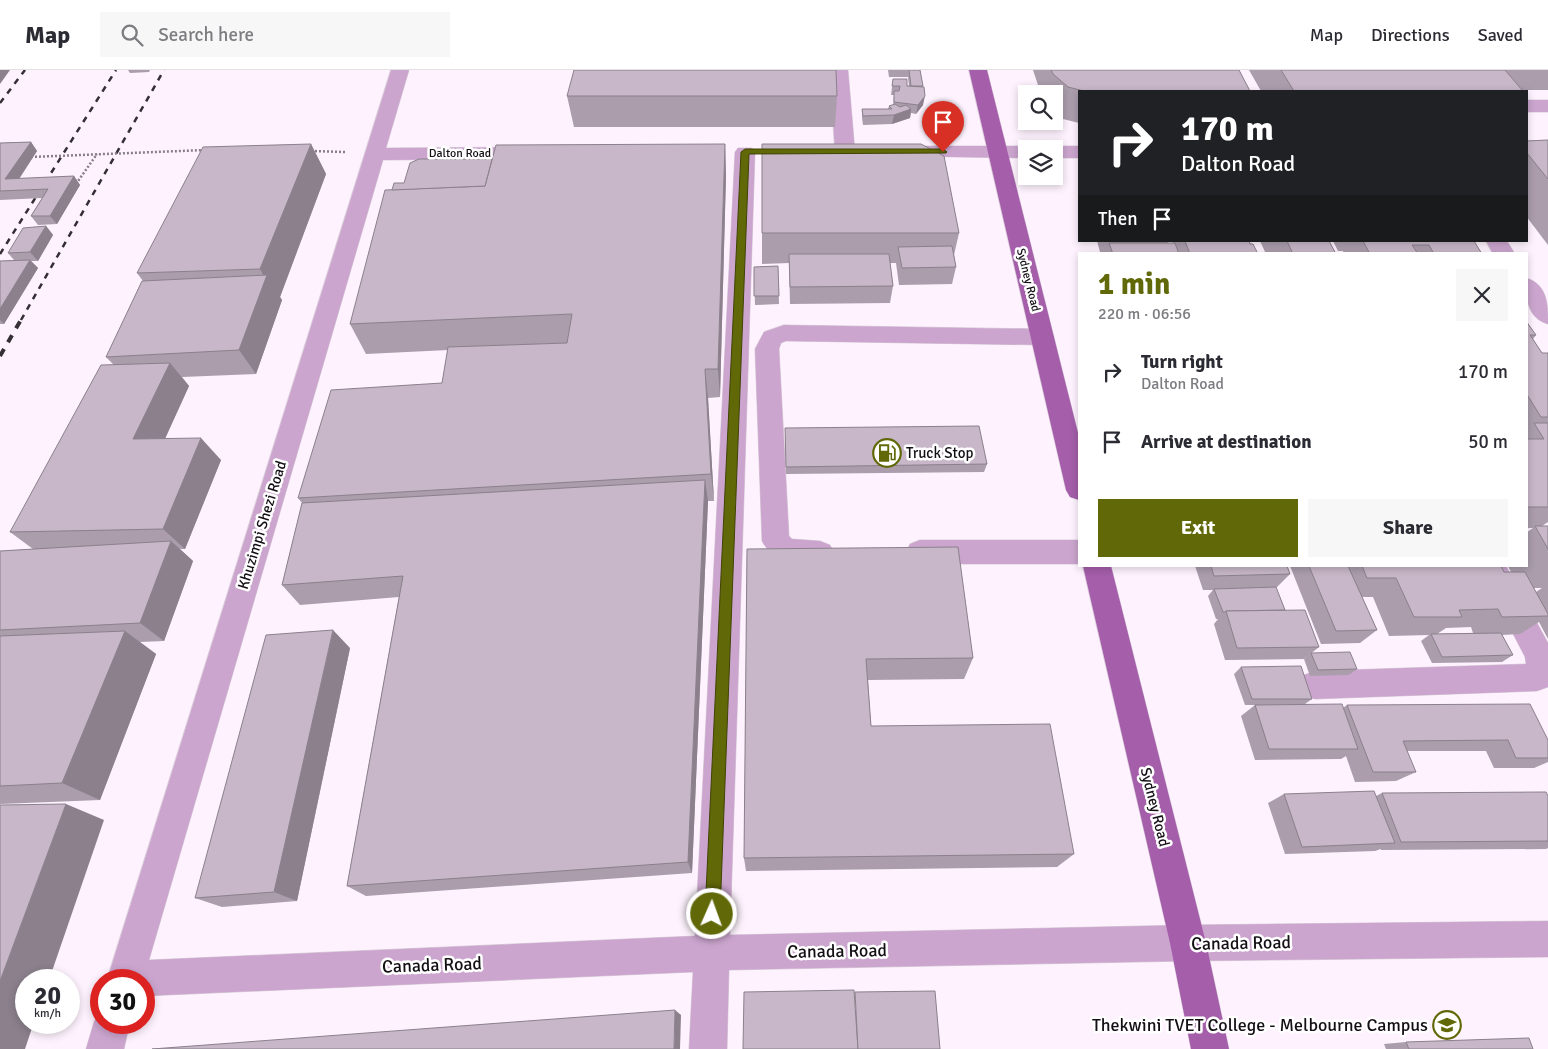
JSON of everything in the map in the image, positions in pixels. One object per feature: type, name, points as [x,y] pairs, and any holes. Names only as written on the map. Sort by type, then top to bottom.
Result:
[{"type":"main road","name":"Sydney Road","points":[[978,70],[1078,486]]},
{"type":"main road","name":"Sydney Road","points":[[1097,567],[1188,943],[1210,1049]]},
{"type":"street","name":"Khuzimpi Shezi Road","points":[[128,969],[400,70]]},
{"type":"street","points":[[839,70],[863,152]]},
{"type":"street","points":[[1528,106],[1548,106]]},
{"type":"street","points":[[708,1049],[745,152]]},
{"type":"street","points":[[825,152],[1018,152]]},
{"type":"street","points":[[1063,152],[1078,152]]},
{"type":"street","name":"Dalton Road","points":[[374,154],[550,153]]},
{"type":"street","points":[[1528,288],[1548,316]]},
{"type":"street","points":[[845,553],[797,553],[786,550],[776,541],[767,349],[772,338],[784,334],[1042,337]]},
{"type":"street","points":[[894,552],[1078,552]]},
{"type":"street","points":[[1315,685],[1537,677],[1542,671],[1539,655],[1493,567]]},
{"type":"street","name":"Canada Road","points":[[155,978],[711,953],[1188,943],[1548,939]]},
{"type":"street","points":[[104,1049],[108,1034]]},
{"type":"path","points":[[30,157],[212,149]]},
{"type":"path","points":[[302,150],[374,154]]},
{"type":"path","points":[[76,184],[96,154]]},
{"type":"building","points":[[574,70],[836,70],[837,96],[567,96]]},
{"type":"building","points":[[909,70],[920,70],[923,86],[911,86]]},
{"type":"building","points":[[1051,70],[1239,70],[1249,90],[1080,90],[1068,87]]},
{"type":"building","points":[[1281,70],[1505,70],[1522,90],[1293,90]]},
{"type":"building","points":[[893,79],[907,79],[907,86],[924,87],[925,96],[918,105],[894,102],[894,91],[899,91],[900,86],[892,86]]},
{"type":"building","points":[[895,104],[900,107],[906,105],[911,109],[894,115],[863,116],[862,109],[892,109],[889,106]]},
{"type":"building","points":[[1548,140],[1548,179],[1528,154],[1528,141]]},
{"type":"building","points":[[31,142],[5,179],[74,176],[50,216],[31,216],[48,189],[0,191],[0,143]]},
{"type":"building","points":[[311,144],[260,269],[137,273],[203,147]]},
{"type":"building","points":[[725,144],[718,369],[705,369],[711,474],[298,498],[331,390],[442,383],[448,347],[567,343],[572,314],[350,324],[385,190],[485,186],[496,145]]},
{"type":"building","points":[[762,144],[921,144],[944,156],[959,233],[762,233]]},
{"type":"building","points":[[419,159],[492,159],[485,186],[392,190],[394,183],[404,183],[410,163]]},
{"type":"building","points":[[46,226],[30,252],[8,253],[23,228]]},
{"type":"building","points":[[1185,242],[1249,242],[1253,244],[1257,252],[1189,252]]},
{"type":"building","points":[[1287,242],[1330,242],[1335,252],[1292,252]]},
{"type":"building","points":[[1364,242],[1475,242],[1481,252],[1433,252],[1429,245],[1412,245],[1417,252],[1369,252]]},
{"type":"building","points":[[1109,243],[1175,243],[1178,252],[1112,252]]},
{"type":"building","points":[[952,246],[956,267],[902,268],[898,247]]},
{"type":"building","points":[[789,254],[889,254],[893,286],[790,287]]},
{"type":"building","points":[[30,260],[0,309],[0,261]]},
{"type":"building","points":[[778,266],[779,296],[754,296],[754,267]]},
{"type":"building","points":[[267,275],[239,350],[106,357],[142,281]]},
{"type":"building","points":[[1528,324],[1536,335],[1530,335],[1542,353],[1548,353],[1548,417],[1541,417],[1528,396]]},
{"type":"building","points":[[170,363],[133,439],[201,438],[163,529],[10,532],[101,365]]},
{"type":"building","points":[[1534,423],[1548,423],[1548,507],[1528,507],[1528,439],[1544,439]]},
{"type":"building","points":[[979,426],[987,464],[786,467],[785,428]]},
{"type":"building","points":[[705,480],[688,862],[347,886],[403,576],[282,585],[302,503]]},
{"type":"building","points":[[1535,526],[1548,526],[1548,549]]},
{"type":"building","points":[[171,541],[140,623],[0,630],[0,551]]},
{"type":"building","points":[[958,547],[973,658],[866,659],[871,726],[1050,724],[1074,854],[744,858],[747,549]]},
{"type":"building","points":[[1211,567],[1287,567],[1290,574],[1214,576]]},
{"type":"building","points":[[1309,567],[1348,567],[1377,630],[1336,631]]},
{"type":"building","points":[[1362,567],[1502,567],[1504,572],[1525,572],[1548,616],[1502,617],[1498,609],[1459,610],[1462,617],[1414,617],[1396,578],[1367,578]]},
{"type":"building","points":[[1276,587],[1285,610],[1223,612],[1214,589]]},
{"type":"building","points":[[1305,610],[1319,647],[1237,648],[1226,611]]},
{"type":"building","points":[[333,630],[274,892],[195,898],[266,635]]},
{"type":"building","points":[[125,631],[62,783],[0,786],[0,636]]},
{"type":"building","points":[[1501,633],[1513,655],[1442,657],[1431,634]]},
{"type":"building","points":[[1350,652],[1357,669],[1318,670],[1311,653]]},
{"type":"building","points":[[1301,666],[1312,699],[1252,699],[1241,667]]},
{"type":"building","points":[[1342,704],[1358,749],[1269,749],[1255,705]]},
{"type":"building","points":[[1530,704],[1548,740],[1548,758],[1516,758],[1508,740],[1403,741],[1416,772],[1373,772],[1347,705]]},
{"type":"building","points":[[1374,791],[1395,843],[1302,847],[1284,794]]},
{"type":"building","points":[[1546,792],[1548,796],[1548,841],[1401,842],[1382,793]]},
{"type":"building","points":[[66,804],[0,981],[0,805]]},
{"type":"building","points":[[854,990],[858,1049],[743,1049],[744,992]]},
{"type":"building","points":[[935,991],[940,1049],[858,1049],[855,992]]},
{"type":"building","points":[[675,1010],[674,1049],[152,1049]]},
{"type":"building","points":[[1529,1038],[1533,1049],[1409,1049],[1406,1042]]},
{"type":"railway","points":[[0,103],[25,70]]},
{"type":"railway","points":[[0,254],[116,70]]},
{"type":"railway","points":[[21,320],[164,70]]},
{"type":"railway","points":[[0,356],[22,318]]},
{"type":"place","name":"Truck Stop","points":[[887,453]]},
{"type":"place","name":"Thekwini TVET College - Melbourne Campus","points":[[1447,1025]]},
{"type":"route","points":[[712,914],[745,152],[943,152]]}]
